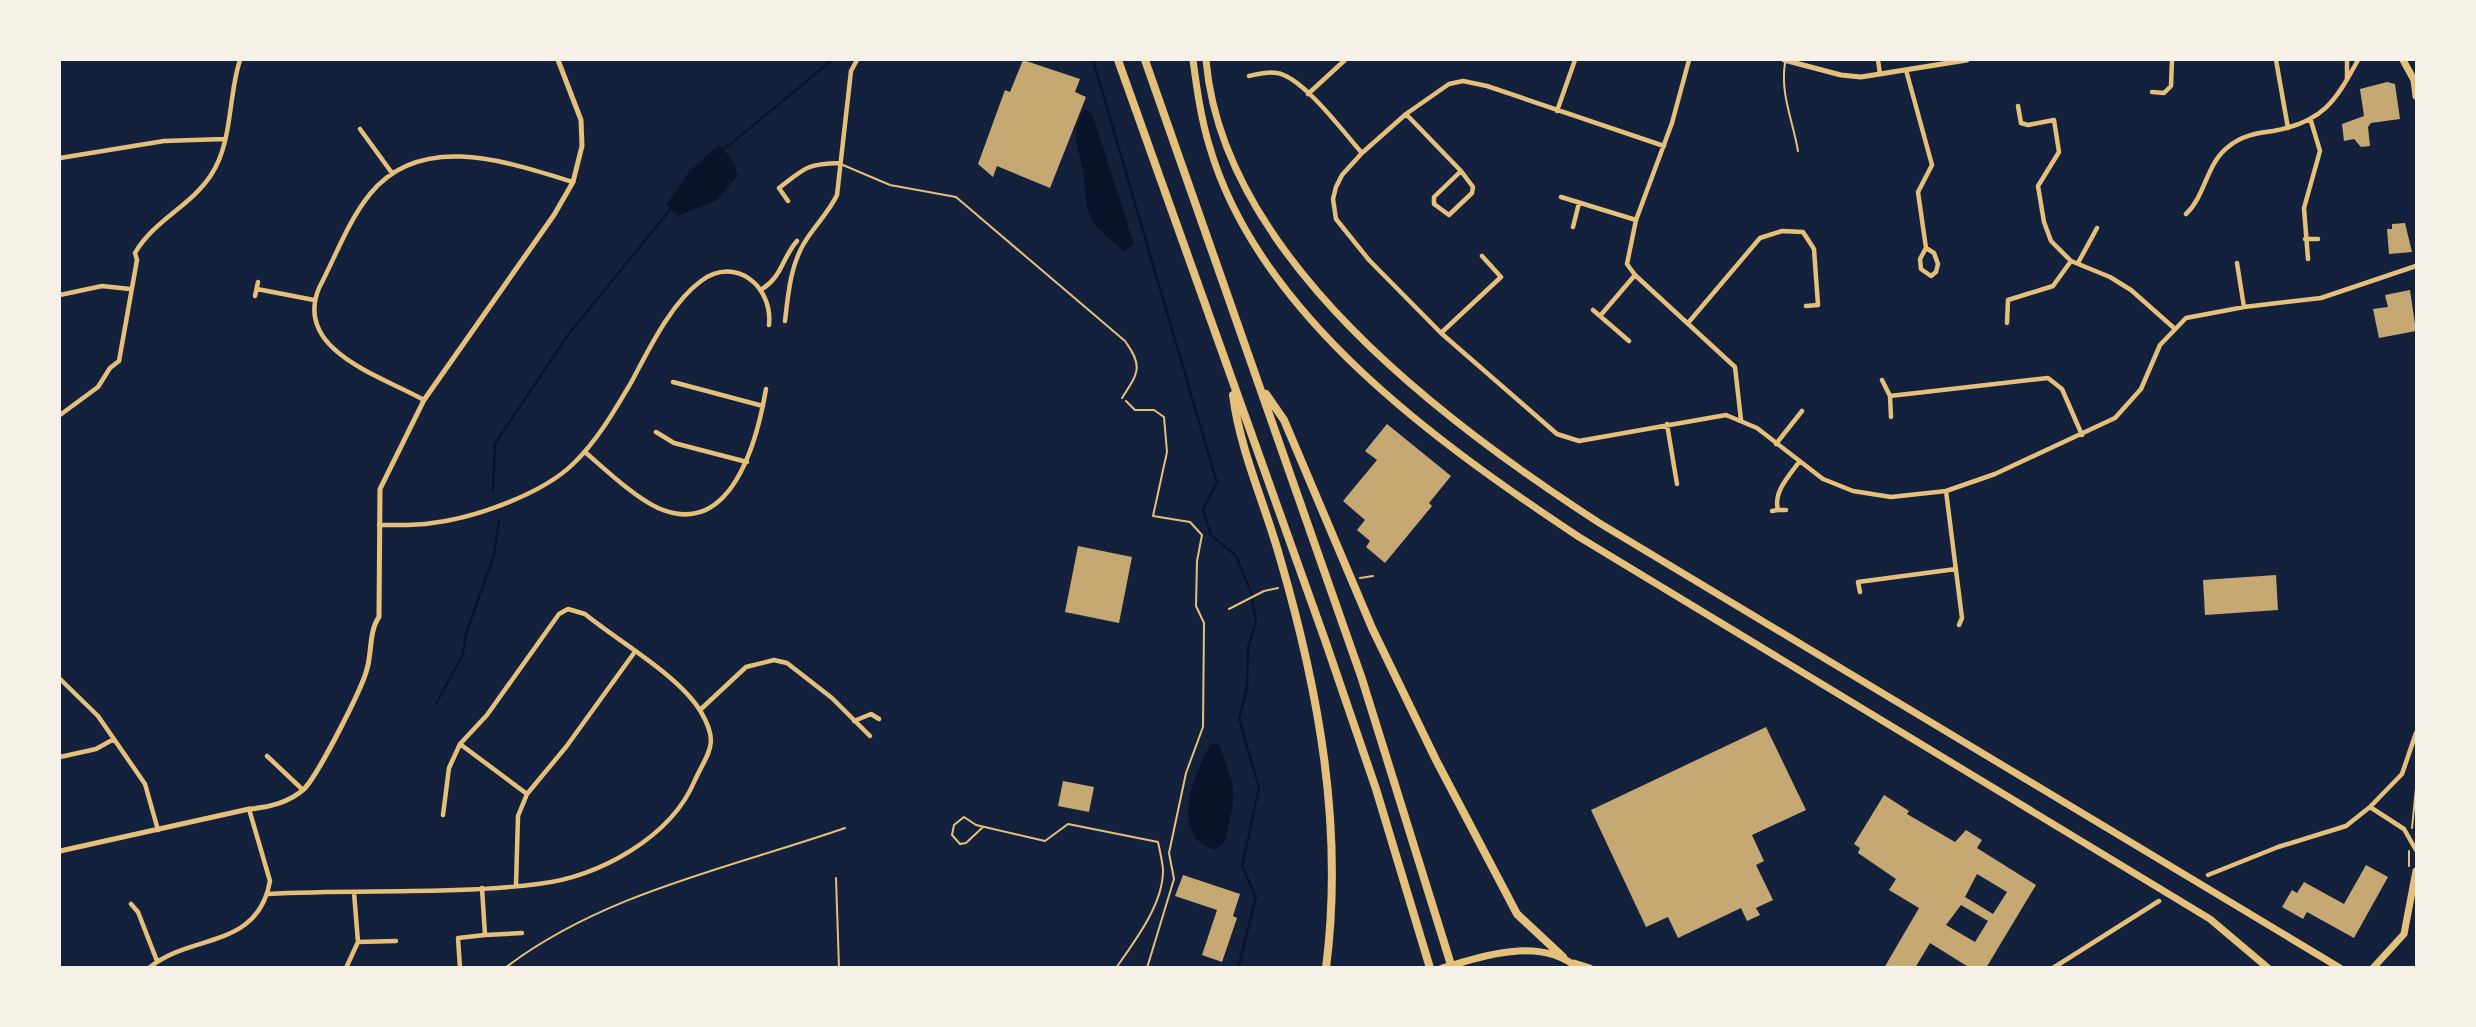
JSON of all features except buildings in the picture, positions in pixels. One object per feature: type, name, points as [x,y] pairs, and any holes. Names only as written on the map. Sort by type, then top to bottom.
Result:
[{"type":"highway","points":[[1118,60],[1363,752],[1430,967]]},
{"type":"highway","points":[[1145,60],[1366,692],[1451,964]]},
{"type":"highway","points":[[1232,382],[1236,422],[1280,558],[1317,703],[1332,832],[1333,918],[1326,968]]},
{"type":"highway","points":[[1260,386],[1284,420],[1372,628],[1436,760],[1517,914],[1567,959]]},
{"type":"main road","points":[[1193,60],[1200,112],[1210,150],[1235,209],[1252,240],[1307,313],[1349,359],[1408,414],[1516,495],[1579,537],[2210,919],[2268,968]]},
{"type":"main road","points":[[1206,60],[1215,119],[1226,149],[1259,213],[1294,263],[1387,362],[1468,432],[1534,481],[1601,524],[2340,968]]},
{"type":"main road","points":[[2403,60],[2417,96]]},
{"type":"main road","points":[[2373,968],[2404,934],[2412,871]]},
{"type":"main road","points":[[1442,968],[1520,950],[1567,959],[1590,968]]},
{"type":"main road","points":[[1567,959],[1578,968]]},
{"type":"street","points":[[60,415],[98,387],[110,368],[119,362],[137,260],[135,253],[161,221],[197,194],[221,158],[240,60]]},
{"type":"street","points":[[60,851],[249,809],[268,808],[303,790],[349,711],[367,671],[374,624],[379,617],[380,489],[424,400],[554,215],[573,182],[582,146],[581,120],[558,60]]},
{"type":"street","points":[[785,321],[791,279],[802,247],[830,210],[837,195],[851,71],[857,60]]},
{"type":"street","points":[[1308,94],[1345,60]]},
{"type":"street","points":[[1557,111],[1575,60]]},
{"type":"street","points":[[1689,60],[1664,146],[1636,220],[1627,258],[1635,275],[1735,368],[1741,420]]},
{"type":"street","points":[[1785,60],[1841,75],[1881,75],[1967,60]]},
{"type":"street","points":[[1878,60],[1881,75]]},
{"type":"street","points":[[2152,92],[2164,93],[2171,86],[2172,60]]},
{"type":"street","points":[[2276,60],[2288,128]]},
{"type":"street","points":[[2347,60],[2347,79]]},
{"type":"street","points":[[2186,214],[2197,203],[2208,176],[2224,150],[2251,134],[2311,121],[2338,97],[2358,60]]},
{"type":"street","points":[[1906,70],[1932,165],[1918,192],[1926,248],[1920,259],[1921,269],[1927,276],[1934,275],[1938,268],[1936,256],[1926,248]]},
{"type":"street","points":[[1249,76],[1268,73],[1285,75],[1308,94],[1362,153]]},
{"type":"street","points":[[1664,146],[1463,80],[1449,84],[1406,114],[1362,153],[1342,175],[1336,187],[1333,199],[1336,219],[1402,297],[1548,428],[1566,439],[1598,439],[1726,415],[1741,420],[1823,479],[1860,493],[1891,497],[1946,491],[1984,479],[2082,435],[2127,409],[2141,388],[2160,345],[2174,328],[2197,314],[2321,298],[2416,267]]},
{"type":"street","points":[[2018,106],[2021,123],[2028,125],[2054,120],[2059,152],[2057,160],[2041,179],[2038,193],[2051,241],[2071,261],[2131,290],[2174,328]]},
{"type":"street","points":[[1406,114],[1461,172],[1473,187],[1472,193],[1449,215],[1443,214],[1434,204],[1434,197],[1461,172]]},
{"type":"street","points":[[2308,259],[2304,208],[2320,151],[2311,121]]},
{"type":"street","points":[[360,129],[392,173]]},
{"type":"street","points":[[60,158],[164,141],[224,139]]},
{"type":"street","points":[[424,400],[333,349],[316,324],[314,300],[369,195],[392,173],[428,157],[445,155],[516,166],[573,182]]},
{"type":"street","points":[[788,201],[779,188],[802,170],[816,163],[839,163]]},
{"type":"street","points":[[1562,197],[1636,220]]},
{"type":"street","points":[[1573,227],[1579,203]]},
{"type":"street","points":[[2078,263],[2097,228]]},
{"type":"street","points":[[1688,323],[1760,238],[1782,231],[1803,232],[1814,249],[1818,305],[1806,306]]},
{"type":"street","points":[[2305,239],[2318,239]]},
{"type":"street","points":[[762,289],[779,276],[786,254],[797,241]]},
{"type":"street","points":[[1441,332],[1501,277],[1482,256]]},
{"type":"street","points":[[2007,323],[2008,300],[2053,286],[2071,261]]},
{"type":"street","points":[[2237,263],[2244,307]]},
{"type":"street","points":[[379,525],[432,523],[502,504],[557,478],[585,452],[606,423],[657,335],[702,280],[727,271],[747,275],[762,289],[770,315],[769,325]]},
{"type":"street","points":[[1600,316],[1635,275]]},
{"type":"street","points":[[255,296],[258,282]]},
{"type":"street","points":[[60,295],[102,286],[130,289]]},
{"type":"street","points":[[257,289],[314,300]]},
{"type":"street","points":[[1593,310],[1629,341]]},
{"type":"street","points":[[1890,396],[2048,378],[2062,389],[2082,435]]},
{"type":"street","points":[[1882,380],[1890,396],[1891,417]]},
{"type":"street","points":[[673,382],[763,406]]},
{"type":"street","points":[[585,452],[644,500],[667,512],[685,515],[709,510],[718,505],[747,462],[766,389]]},
{"type":"street","points":[[1776,444],[1802,411]]},
{"type":"street","points":[[1667,424],[1677,484]]},
{"type":"street","points":[[656,432],[674,443],[747,462]]},
{"type":"street","points":[[1786,510],[1775,511],[1776,499],[1779,490],[1799,462]]},
{"type":"street","points":[[1946,491],[1962,618],[1959,625]]},
{"type":"street","points":[[1860,592],[1858,582],[1956,569]]},
{"type":"street","points":[[268,894],[540,884],[603,866],[660,829],[683,803],[712,747],[709,726],[700,710],[680,686],[585,614],[568,609],[559,614],[487,715],[460,744],[449,768],[443,815]]},
{"type":"street","points":[[516,885],[518,816],[527,794],[566,747],[634,653]]},
{"type":"street","points":[[700,710],[746,667],[774,660],[787,663],[832,698],[870,736]]},
{"type":"street","points":[[60,679],[98,716],[145,784],[159,831]]},
{"type":"street","points":[[853,721],[871,714],[879,719]]},
{"type":"street","points":[[2208,875],[2278,847],[2346,826],[2371,807],[2402,774],[2417,733]]},
{"type":"street","points":[[60,757],[96,749],[114,739]]},
{"type":"street","points":[[460,744],[527,794]]},
{"type":"street","points":[[267,756],[303,790]]},
{"type":"street","points":[[2371,807],[2395,822],[2410,837],[2417,850]]},
{"type":"street","points":[[149,968],[157,961],[232,934],[258,911],[268,894],[270,881],[249,809]]},
{"type":"street","points":[[482,888],[485,935]]},
{"type":"street","points":[[346,968],[358,942],[354,892]]},
{"type":"street","points":[[2053,968],[2159,901]]},
{"type":"street","points":[[131,904],[138,912],[157,961]]},
{"type":"street","points":[[460,968],[458,938],[522,933]]},
{"type":"street","points":[[358,942],[396,941]]},
{"type":"lane","points":[[1785,60],[1784,101],[1792,116],[1798,151]]},
{"type":"lane","points":[[839,163],[890,185],[956,197],[1125,341],[1138,360],[1138,369],[1122,398]]},
{"type":"lane","points":[[983,827],[973,839],[960,844],[954,838],[951,828],[964,817],[983,827],[1045,841],[1064,827],[1075,825],[1158,842],[1163,870],[1161,883],[1146,921],[1116,968]]},
{"type":"lane","points":[[836,878],[839,968]]},
{"type":"path","points":[[2417,185],[2417,203]]},
{"type":"path","points":[[1122,398],[1135,410],[1154,410],[1164,417],[1167,452],[1154,518],[1190,522],[1202,535],[1197,561],[1196,606],[1204,623],[1203,727],[1186,774],[1169,853],[1174,879],[1147,968]]},
{"type":"path","points":[[2412,871],[2410,837],[2417,788]]},
{"type":"path","points":[[505,968],[541,940],[669,885],[733,862],[845,828]]},
{"type":"water","points":[[1085,109],[1092,113],[1134,244],[1123,251],[1095,224],[1087,208],[1076,140],[1077,125]]},
{"type":"water","points":[[719,144],[733,161],[738,175],[717,200],[678,216],[666,204],[689,172]]},
{"type":"water","points":[[1219,743],[1233,786],[1233,804],[1225,841],[1215,850],[1201,843],[1192,832],[1189,804],[1197,772],[1204,757],[1210,745]]},
{"type":"waterway","points":[[722,151],[832,60]]},
{"type":"waterway","points":[[1093,60],[1217,483],[1203,509],[1211,535],[1236,556],[1251,592],[1256,622],[1248,647],[1247,687],[1239,719],[1259,788],[1242,866],[1256,897],[1238,968]]},
{"type":"waterway","points":[[493,490],[495,444],[568,335],[673,206]]},
{"type":"waterway","points":[[436,704],[463,654],[466,634],[494,555],[499,520]]}]
